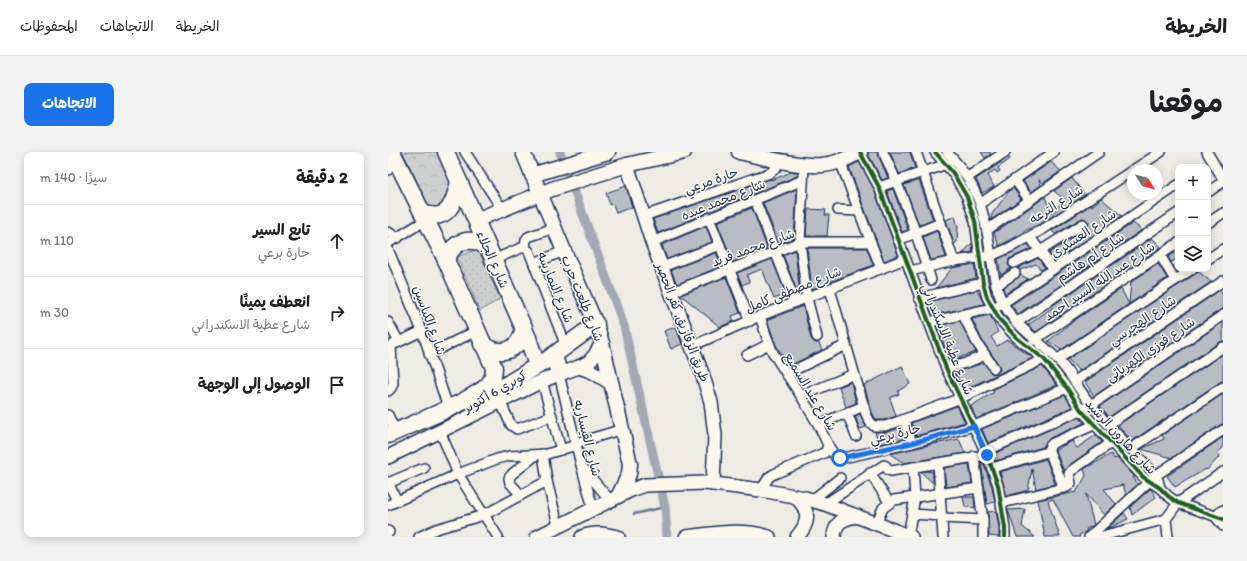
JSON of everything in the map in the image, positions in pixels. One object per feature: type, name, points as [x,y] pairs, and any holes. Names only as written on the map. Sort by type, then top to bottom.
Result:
[{"type":"highway","name":"شارع الجلاء","points":[[446,152],[490,254],[524,327],[540,374]]},
{"type":"highway","points":[[392,160],[425,217],[446,260],[494,368],[492,378],[486,387],[463,401],[431,426]]},
{"type":"highway","points":[[425,217],[439,216],[452,206],[459,182]]},
{"type":"highway","points":[[446,260],[453,247],[467,240],[482,243],[490,254]]},
{"type":"highway","name":"كوبري 6 أكتوبر","points":[[388,446],[478,402],[540,374],[560,350],[596,324]]},
{"type":"highway","points":[[479,337],[489,349],[505,351],[519,343],[524,327]]},
{"type":"highway","points":[[559,374],[560,350]]},
{"type":"highway","name":"كوبري 6 أكتوبر","points":[[389,426],[431,426]]},
{"type":"main road","name":"شارع طلعت حرب","points":[[522,152],[538,173],[546,191],[554,228],[596,324],[602,342],[630,464],[629,474],[615,497]]},
{"type":"main road","points":[[476,220],[546,191],[627,164],[684,152]]},
{"type":"main road","points":[[739,152],[804,165],[821,166],[840,161],[860,152]]},
{"type":"main road","points":[[538,173],[602,154]]},
{"type":"main road","name":"طريق الزقازيق, كفر الحصر","points":[[627,164],[652,242],[707,386],[714,418],[715,435],[710,483]]},
{"type":"main road","points":[[388,457],[431,426],[500,401],[540,374],[559,374],[579,367],[592,359],[602,342]]},
{"type":"main road","points":[[579,367],[593,372],[612,384]]},
{"type":"main road","points":[[389,426],[446,401],[463,401]]},
{"type":"main road","points":[[536,537],[615,497],[645,485],[710,483],[761,490],[812,500],[909,537]]},
{"type":"main road","points":[[796,497],[804,507],[807,516],[803,531],[797,537]]},
{"type":"main road","points":[[834,537],[834,532],[838,524],[846,518],[856,516]]},
{"type":"main road","points":[[686,537],[742,531],[753,532],[769,537]]},
{"type":"main road","points":[[582,537],[600,533],[614,536]]},
{"type":"street","points":[[465,152],[502,209]]},
{"type":"street","name":"شارع عطية الاسكندراني","points":[[860,152],[879,187],[946,368],[992,468],[998,484],[1002,503],[1005,537]]},
{"type":"street","points":[[883,152],[897,181],[931,280]]},
{"type":"street","points":[[916,152],[954,261]]},
{"type":"street","name":"شارع هارون الرشيد","points":[[935,152],[950,156],[968,177],[980,204],[988,230],[996,286],[1003,303],[1016,323],[1058,359],[1091,405],[1131,449],[1152,478],[1168,496],[1178,503],[1219,517]]},
{"type":"street","points":[[968,177],[1005,152]]},
{"type":"street","points":[[980,204],[1054,152]]},
{"type":"street","points":[[988,230],[1099,152]]},
{"type":"street","name":"شارع الترعه","points":[[1142,164],[1161,152]]},
{"type":"street","points":[[1207,152],[1217,165],[1223,179]]},
{"type":"street","points":[[879,187],[923,172],[950,156]]},
{"type":"street","name":"شارع هارون الرشيد","points":[[950,156],[974,221],[983,283],[993,308],[1008,329],[1044,359],[1067,388],[1081,410],[1111,444],[1138,472],[1152,478]]},
{"type":"street","name":"حارة مرعي","points":[[644,216],[770,173],[776,168],[777,159]]},
{"type":"street","points":[[840,161],[881,269]]},
{"type":"street","points":[[804,165],[800,242],[807,298],[817,337]]},
{"type":"street","name":"شارع الترعه","points":[[910,271],[954,261],[991,256],[1030,237],[1127,174]]},
{"type":"street","name":"شارع محمد عبده","points":[[652,242],[803,180]]},
{"type":"street","points":[[1015,180],[1030,201]]},
{"type":"street","points":[[1211,190],[1223,182]]},
{"type":"street","name":"شارع العسكرى","points":[[929,322],[993,308],[1003,303],[1175,187]]},
{"type":"street","points":[[755,200],[795,302]]},
{"type":"street","points":[[838,210],[859,211]]},
{"type":"street","points":[[1211,221],[1223,213]]},
{"type":"street","name":"شارع أم هاشم","points":[[1016,323],[1175,215]]},
{"type":"street","points":[[388,244],[425,217]]},
{"type":"street","points":[[710,218],[750,321]]},
{"type":"street","points":[[898,240],[941,223]]},
{"type":"street","points":[[1014,263],[1040,251],[1083,224]]},
{"type":"street","points":[[525,248],[528,237],[554,228]]},
{"type":"street","points":[[388,232],[398,238]]},
{"type":"street","points":[[1030,237],[1053,269]]},
{"type":"street","name":"شارع محمد فريد","points":[[672,292],[800,242],[871,242]]},
{"type":"street","points":[[662,267],[720,245]]},
{"type":"street","name":"شارع عبد الله السيد احمد","points":[[1034,340],[1175,245]]},
{"type":"street","name":"شارع النمارسه","points":[[490,254],[525,248],[529,251],[560,350]]},
{"type":"street","name":"شارع الكباسين","points":[[388,249],[422,331],[446,401]]},
{"type":"street","points":[[1211,257],[1223,249]]},
{"type":"street","points":[[534,263],[564,252]]},
{"type":"street","points":[[1160,255],[1176,280]]},
{"type":"street","name":"شارع مصطفى كامل","points":[[692,346],[760,316],[905,259]]},
{"type":"street","points":[[1058,359],[1188,272]]},
{"type":"street","points":[[996,286],[1016,273]]},
{"type":"street","name":"شارع الهجرسي","points":[[1075,381],[1223,281]]},
{"type":"street","points":[[920,298],[983,283]]},
{"type":"street","points":[[830,289],[864,406],[868,418],[874,426],[885,426],[904,420],[961,398],[1044,359]]},
{"type":"street","points":[[963,315],[969,330],[984,355],[994,368]]},
{"type":"street","name":"شارع فوزي الكهربائى","points":[[870,473],[884,465],[891,471],[986,453],[1091,405],[1223,315]]},
{"type":"street","name":"شارع عبد السميع","points":[[760,316],[769,344],[786,374],[801,396],[828,445],[824,453],[769,477],[761,490]]},
{"type":"street","points":[[388,322],[399,342]]},
{"type":"street","points":[[388,391],[392,388],[393,383],[389,347],[422,331]]},
{"type":"street","points":[[429,354],[479,337]]},
{"type":"street","points":[[747,356],[769,344]]},
{"type":"street","points":[[786,374],[846,345]]},
{"type":"street","points":[[1108,424],[1223,347]]},
{"type":"street","points":[[946,368],[966,363],[984,355]]},
{"type":"street","points":[[540,374],[561,450]]},
{"type":"street","name":"شارع القيساريه","points":[[559,374],[593,508]]},
{"type":"street","points":[[801,396],[854,374]]},
{"type":"street","points":[[1131,449],[1223,387]]},
{"type":"street","name":"حارة برعي","points":[[828,445],[834,455],[843,458],[912,443],[974,426],[1067,388]]},
{"type":"street","points":[[500,401],[511,425],[517,429],[552,416]]},
{"type":"street","points":[[818,426],[864,406]]},
{"type":"street","points":[[842,415],[848,418],[856,436]]},
{"type":"street","points":[[904,420],[912,443]]},
{"type":"street","points":[[1064,488],[1049,451],[1050,446],[1052,443],[1094,425]]},
{"type":"street","points":[[431,426],[458,474],[498,537]]},
{"type":"street","points":[[388,505],[458,474],[497,459],[509,456],[540,454],[561,450],[623,429]]},
{"type":"street","points":[[1089,537],[1152,478],[1223,430]]},
{"type":"street","points":[[1002,503],[1067,487],[1071,483],[1069,474],[1071,471],[1111,444]]},
{"type":"street","points":[[992,468],[1049,451]]},
{"type":"street","points":[[540,454],[558,525]]},
{"type":"street","points":[[521,495],[510,483],[509,478],[512,474],[540,454]]},
{"type":"street","points":[[974,456],[983,520],[983,537]]},
{"type":"street","points":[[938,463],[943,537]]},
{"type":"street","points":[[581,465],[615,497]]},
{"type":"street","points":[[909,537],[915,497],[913,467]]},
{"type":"street","points":[[397,501],[388,483],[424,468]]},
{"type":"street","points":[[1099,537],[1166,518],[1178,503],[1223,472]]},
{"type":"street","points":[[825,504],[870,473],[889,502]]},
{"type":"street","points":[[812,500],[840,478]]},
{"type":"street","points":[[419,537],[436,529],[484,515],[547,481]]},
{"type":"street","points":[[876,524],[880,512],[889,502],[898,499],[979,488]]},
{"type":"street","points":[[1223,510],[1219,517],[1223,526]]},
{"type":"street","points":[[912,514],[983,520]]},
{"type":"street","points":[[1166,518],[1168,537]]},
{"type":"green space","points":[[403,152],[437,152],[453,187],[449,203],[430,209]]},
{"type":"green space","points":[[478,249],[500,299],[480,311],[457,257]]},
{"type":"building","points":[[868,152],[877,152],[888,178],[882,180]]},
{"type":"building","points":[[890,152],[910,152],[915,168],[899,174]]},
{"type":"building","points":[[981,152],[990,152],[991,154],[985,158]]},
{"type":"building","points":[[1009,157],[1010,159],[998,168],[1000,171],[997,173],[995,170],[988,175],[994,187],[982,193],[976,179]]},
{"type":"building","points":[[859,162],[874,189],[898,255],[884,261],[849,167]]},
{"type":"building","points":[[1051,162],[1061,171],[1043,183],[1039,180],[1041,185],[1031,192],[1023,181]]},
{"type":"building","points":[[791,172],[798,172],[797,176],[658,233],[653,219],[770,179],[772,180]]},
{"type":"building","points":[[1072,178],[1085,195],[1042,223],[1024,231],[1025,232],[999,246],[994,233],[1045,197],[1052,214],[1064,199],[1054,191]]},
{"type":"building","points":[[919,180],[933,220],[919,225],[904,185]]},
{"type":"building","points":[[626,186],[632,207],[616,213],[613,204],[610,205],[606,193]]},
{"type":"building","points":[[1013,188],[1021,199],[991,220],[992,214],[1009,191]]},
{"type":"building","points":[[797,189],[794,238],[779,244],[763,203]]},
{"type":"building","points":[[893,189],[908,230],[902,232],[887,191]]},
{"type":"building","points":[[1101,198],[1122,216],[1055,261],[1049,253],[1086,229],[1089,223],[1086,219],[1082,218],[1055,234],[1052,231],[1092,204],[1092,206]]},
{"type":"building","points":[[752,208],[767,248],[733,262],[717,222]]},
{"type":"building","points":[[808,209],[826,210],[825,215],[829,215],[827,236],[806,236]]},
{"type":"building","points":[[955,216],[958,227],[957,242],[954,244],[946,220]]},
{"type":"building","points":[[1133,223],[1142,230],[1018,314],[1011,305]]},
{"type":"building","points":[[706,226],[712,242],[667,259],[662,245]]},
{"type":"building","points":[[937,231],[946,257],[931,260],[923,237]]},
{"type":"building","points":[[1152,238],[1161,247],[1036,332],[1028,325],[1053,307],[1052,306]]},
{"type":"building","points":[[972,243],[973,252],[962,254],[963,253]]},
{"type":"building","points":[[1028,244],[1031,249],[1009,259],[1008,265],[1011,268],[1001,275],[998,259]]},
{"type":"building","points":[[807,248],[867,248],[873,265],[812,289]]},
{"type":"building","points":[[795,250],[800,294],[798,294],[783,255]]},
{"type":"building","points":[[716,253],[722,266],[677,284],[671,270]]},
{"type":"building","points":[[1174,253],[1175,260],[1171,262],[1168,257]]},
{"type":"building","points":[[1038,258],[1045,268],[1041,270],[1036,264],[1020,270],[1018,268]]},
{"type":"building","points":[[772,259],[786,294],[774,299],[762,269],[747,275],[749,282],[742,285],[737,273]]},
{"type":"building","points":[[974,264],[976,278],[936,288],[952,268]]},
{"type":"building","points":[[1158,264],[1167,278],[1129,304],[1131,282]]},
{"type":"building","points":[[1199,272],[1211,282],[1079,371],[1068,359]]},
{"type":"building","points":[[1021,275],[1028,279],[1005,294],[1003,288]]},
{"type":"building","points":[[726,277],[740,313],[732,316],[734,321],[720,327],[681,295]]},
{"type":"building","points":[[1121,289],[1129,304],[1061,350],[1048,341],[1075,320]]},
{"type":"building","points":[[977,290],[984,304],[933,315],[928,302]]},
{"type":"building","points":[[1220,290],[1223,296],[1223,309],[1094,396],[1085,382]]},
{"type":"building","points":[[803,306],[811,339],[815,343],[819,343],[822,350],[789,366],[776,345],[767,320]]},
{"type":"building","points":[[990,315],[998,332],[991,337],[997,346],[1007,340],[1033,358],[963,390],[955,372],[984,363],[992,374],[997,373],[1000,370],[999,365],[982,340],[972,319]]},
{"type":"building","points":[[960,321],[976,352],[950,361],[937,326]]},
{"type":"building","points":[[1223,322],[1223,341],[1109,417],[1100,406]]},
{"type":"building","points":[[676,327],[682,344],[671,349],[664,331]]},
{"type":"building","points":[[1223,354],[1223,381],[1132,441],[1118,425]]},
{"type":"building","points":[[902,366],[910,384],[898,391],[899,394],[890,398],[896,416],[884,420],[876,420],[864,385]]},
{"type":"building","points":[[1042,366],[1057,385],[976,419],[971,406],[994,392],[992,390]]},
{"type":"building","points":[[851,382],[856,403],[846,407],[839,387]]},
{"type":"building","points":[[1223,394],[1223,424],[1172,458],[1141,449],[1164,439],[1162,435]]},
{"type":"building","points":[[1065,395],[1072,407],[988,443],[982,429]]},
{"type":"building","points":[[957,406],[965,422],[916,436],[911,423]]},
{"type":"building","points":[[860,414],[866,427],[860,429],[855,416]]},
{"type":"building","points":[[1079,417],[1084,423],[1050,438],[1043,447],[995,461],[993,454]]},
{"type":"building","points":[[900,428],[904,439],[879,444],[875,432],[887,432]]},
{"type":"building","points":[[1096,435],[1102,442],[1068,466],[1064,471],[1055,450],[1072,441],[1077,448]]},
{"type":"building","points":[[1223,437],[1223,448],[1218,452],[1220,456],[1207,470],[1206,469],[1175,487],[1167,476]]},
{"type":"building","points":[[959,439],[965,453],[904,463],[890,454],[929,445]]},
{"type":"building","points":[[1111,454],[1114,459],[1117,458],[1135,477],[1133,477],[1138,484],[1126,495],[1123,485],[1104,489],[1116,504],[1104,515],[1086,494],[1094,525],[1079,535],[1080,537],[1073,537],[1053,499],[1048,501],[1060,537],[1045,537],[1038,500],[1076,492],[1086,476],[1084,469]]},
{"type":"building","points":[[1046,459],[1055,484],[1036,489],[1032,469],[1028,490],[1007,496],[1000,472]]},
{"type":"building","points":[[981,462],[983,462],[992,487],[995,502],[987,504]]},
{"type":"building","points":[[967,464],[969,465],[972,483],[946,487],[944,468]]},
{"type":"building","points":[[921,472],[933,472],[933,483]]},
{"type":"building","points":[[1151,489],[1156,497],[1132,515],[1130,507]]},
{"type":"building","points":[[963,497],[974,497],[975,508],[965,507]]},
{"type":"building","points":[[1025,509],[1022,526],[1035,537],[1017,537],[1008,510]]},
{"type":"building","points":[[996,511],[999,537],[989,536],[988,512]]},
{"type":"building","points":[[1124,513],[1128,519],[1107,529]]},
{"type":"waterway","points":[[560,152],[624,326],[665,507],[667,537]]},
{"type":"waterway","points":[[634,514],[665,507]]},
{"type":"cycle path","points":[[860,152],[879,187],[946,368],[987,455],[998,485],[1005,528],[1005,537]]},
{"type":"cycle path","points":[[935,152],[953,173],[967,197],[975,221],[983,283],[987,297],[999,319],[1017,338],[1044,359],[1067,388],[1081,410],[1143,477],[1160,488],[1178,503],[1223,519]]},
{"type":"route","points":[[840,458],[912,443],[974,426],[987,455]]}]
